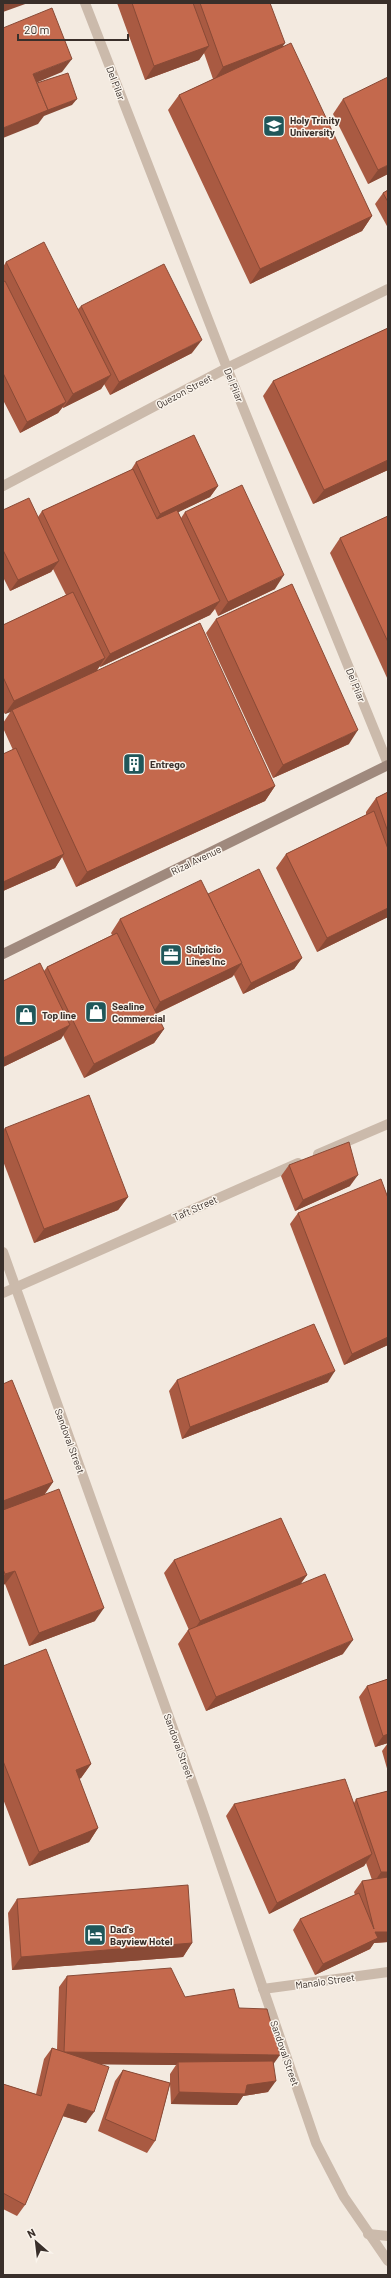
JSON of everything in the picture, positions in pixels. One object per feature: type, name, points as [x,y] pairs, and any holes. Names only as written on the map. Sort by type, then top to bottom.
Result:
[{"type":"main road","name":"Rizal Avenue","points":[[3,954],[388,765]]},
{"type":"street","name":"Del Pilar","points":[[85,3],[227,368],[388,765]]},
{"type":"street","name":"Quezon Street","points":[[3,486],[227,368],[388,289]]},
{"type":"street","name":"Taft Street","points":[[3,1293],[388,1124]]},
{"type":"street","name":"Sandoval Street","points":[[3,1252],[198,1799],[316,2143],[344,2196],[368,2234],[388,2261]]},
{"type":"street","name":"Manalo Street","points":[[263,1989],[388,1972]]},
{"type":"street","points":[[368,2234],[388,2236]]},
{"type":"building","points":[[132,3],[193,3],[209,46],[154,66]]},
{"type":"building","points":[[200,3],[270,3],[285,43],[223,67]]},
{"type":"building","points":[[52,8],[72,59],[33,74],[48,110],[3,128],[3,28]]},
{"type":"building","points":[[291,43],[372,216],[260,269],[179,95]]},
{"type":"building","points":[[68,73],[77,99],[48,110],[37,83]]},
{"type":"building","points":[[388,77],[388,165],[378,170],[343,99]]},
{"type":"building","points":[[388,190],[388,202],[383,193]]},
{"type":"building","points":[[44,242],[111,375],[73,394],[6,262]]},
{"type":"building","points":[[164,264],[202,340],[119,382],[81,306]]},
{"type":"building","points":[[5,281],[66,402],[27,422],[3,373],[3,282]]},
{"type":"building","points":[[388,328],[388,460],[324,490],[273,381]]},
{"type":"building","points":[[194,435],[218,486],[160,514],[136,462]]},
{"type":"building","points":[[133,469],[157,519],[177,510],[220,601],[110,654],[42,511]]},
{"type":"building","points":[[242,485],[284,575],[228,602],[185,512]]},
{"type":"building","points":[[29,498],[59,561],[18,580],[3,550],[3,510]]},
{"type":"building","points":[[388,516],[388,642],[340,538]]},
{"type":"building","points":[[292,584],[358,730],[283,765],[216,619]]},
{"type":"building","points":[[73,592],[105,658],[14,701],[3,677],[3,625]]},
{"type":"building","name":"Entrego","points":[[200,623],[275,786],[87,872],[12,710]]},
{"type":"building","points":[[16,748],[64,854],[3,882],[3,754]]},
{"type":"building","points":[[388,792],[388,832],[376,798]]},
{"type":"building","points":[[374,811],[388,849],[388,908],[327,938],[286,854]]},
{"type":"building","points":[[259,869],[302,958],[251,983],[208,894]]},
{"type":"building","name":"Sulpicio Lines Inc","points":[[201,880],[242,963],[160,1002],[120,919]]},
{"type":"building","name":"Sealine Commercial","points":[[117,933],[164,1029],[94,1064],[47,967]]},
{"type":"building","name":"Top line","points":[[40,963],[70,1025],[3,1058],[3,981]]},
{"type":"building","points":[[89,1095],[128,1197],[44,1229],[5,1128]]},
{"type":"building","points":[[349,1142],[358,1175],[303,1200],[289,1165]]},
{"type":"building","points":[[381,1179],[388,1198],[388,1337],[352,1354],[298,1213]]},
{"type":"building","points":[[314,1324],[335,1371],[190,1427],[177,1380]]},
{"type":"building","points":[[12,1380],[53,1482],[3,1501],[3,1384]]},
{"type":"building","points":[[59,1489],[104,1608],[39,1633],[15,1571],[5,1574],[3,1569],[3,1510]]},
{"type":"building","points":[[281,1518],[307,1575],[200,1621],[174,1560]]},
{"type":"building","points":[[325,1574],[353,1640],[216,1697],[188,1630]]},
{"type":"building","points":[[46,1649],[91,1764],[76,1770],[98,1828],[39,1852],[3,1761],[3,1666]]},
{"type":"building","points":[[388,1679],[388,1734],[383,1736],[367,1686]]},
{"type":"building","points":[[345,1779],[372,1854],[277,1903],[234,1804]]},
{"type":"building","points":[[388,1791],[388,1872],[381,1872],[356,1799]]},
{"type":"building","points":[[388,1877],[388,1932],[375,1932],[378,1938],[323,1964],[300,1919],[359,1893],[374,1929],[362,1881]]},
{"type":"building","name":"Dad's Bayview Hotel","points":[[188,1885],[192,1943],[21,1957],[17,1899]]},
{"type":"building","points":[[171,1968],[185,1997],[234,1989],[239,2008],[267,2009],[280,2055],[64,2052],[67,1976]]},
{"type":"building","points":[[52,2048],[109,2067],[94,2112],[68,2104],[25,2205],[3,2193],[3,2084],[41,2096]]},
{"type":"building","points":[[273,2061],[276,2081],[247,2085],[245,2094],[179,2092],[178,2062]]},
{"type":"building","points":[[123,2070],[170,2083],[155,2141],[105,2119]]},
{"type":"place","name":"Holy Trinity University","points":[[274,126]]},
{"type":"place","name":"Entrego","points":[[134,764]]},
{"type":"place","name":"Sulpicio Lines Inc","points":[[171,955]]},
{"type":"place","name":"Sealine Commercial","points":[[96,1012]]},
{"type":"place","name":"Top line","points":[[26,1015]]},
{"type":"place","name":"Dad's Bayview Hotel","points":[[95,1935]]}]
